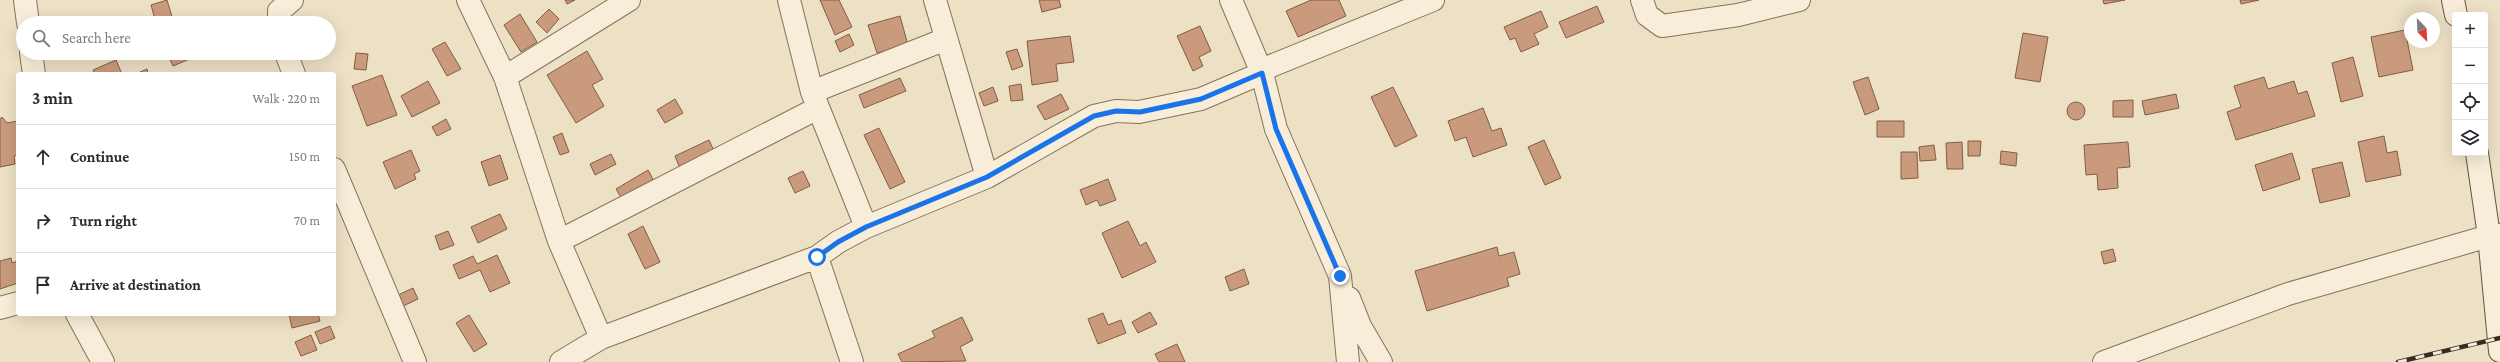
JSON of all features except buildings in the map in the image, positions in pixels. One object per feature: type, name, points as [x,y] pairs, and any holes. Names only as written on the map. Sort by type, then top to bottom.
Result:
[{"type":"street","points":[[25,0],[27,16]]},
{"type":"street","points":[[278,16],[278,11],[292,0]]},
{"type":"street","points":[[468,0],[505,77],[559,241],[601,338]]},
{"type":"street","points":[[505,77],[628,0]]},
{"type":"street","points":[[789,0],[815,100],[866,227]]},
{"type":"street","points":[[935,0],[987,177]]},
{"type":"street","points":[[1231,0],[1262,73],[1276,129],[1340,276],[1360,326],[1381,362]]},
{"type":"street","points":[[1262,73],[1260,70],[1433,0]]},
{"type":"street","points":[[1642,0],[1647,15],[1662,26],[1738,15],[1799,0]]},
{"type":"street","points":[[2453,0],[2455,12]]},
{"type":"street","points":[[559,241],[815,100],[946,39]]},
{"type":"street","points":[[32,60],[34,72]]},
{"type":"street","points":[[289,60],[293,72]]},
{"type":"street","points":[[561,362],[601,338],[817,257],[838,242],[866,227],[987,177],[1094,116],[1116,111],[1140,112],[1201,99],[1262,73]]},
{"type":"street","points":[[2478,156],[2495,235],[2500,351]]},
{"type":"street","points":[[336,175],[415,362]]},
{"type":"street","points":[[2104,362],[2288,294],[2495,235]]},
{"type":"street","points":[[817,257],[852,362]]},
{"type":"street","points":[[1340,276],[1348,362]]},
{"type":"street","points":[[0,308],[16,304]]},
{"type":"street","points":[[78,316],[103,362]]},
{"type":"railway","points":[[2398,362],[2500,338]]},
{"type":"route","points":[[817,257],[838,242],[866,227],[987,177],[1094,116],[1116,111],[1140,112],[1201,99],[1262,73],[1276,129],[1340,276]]}]
